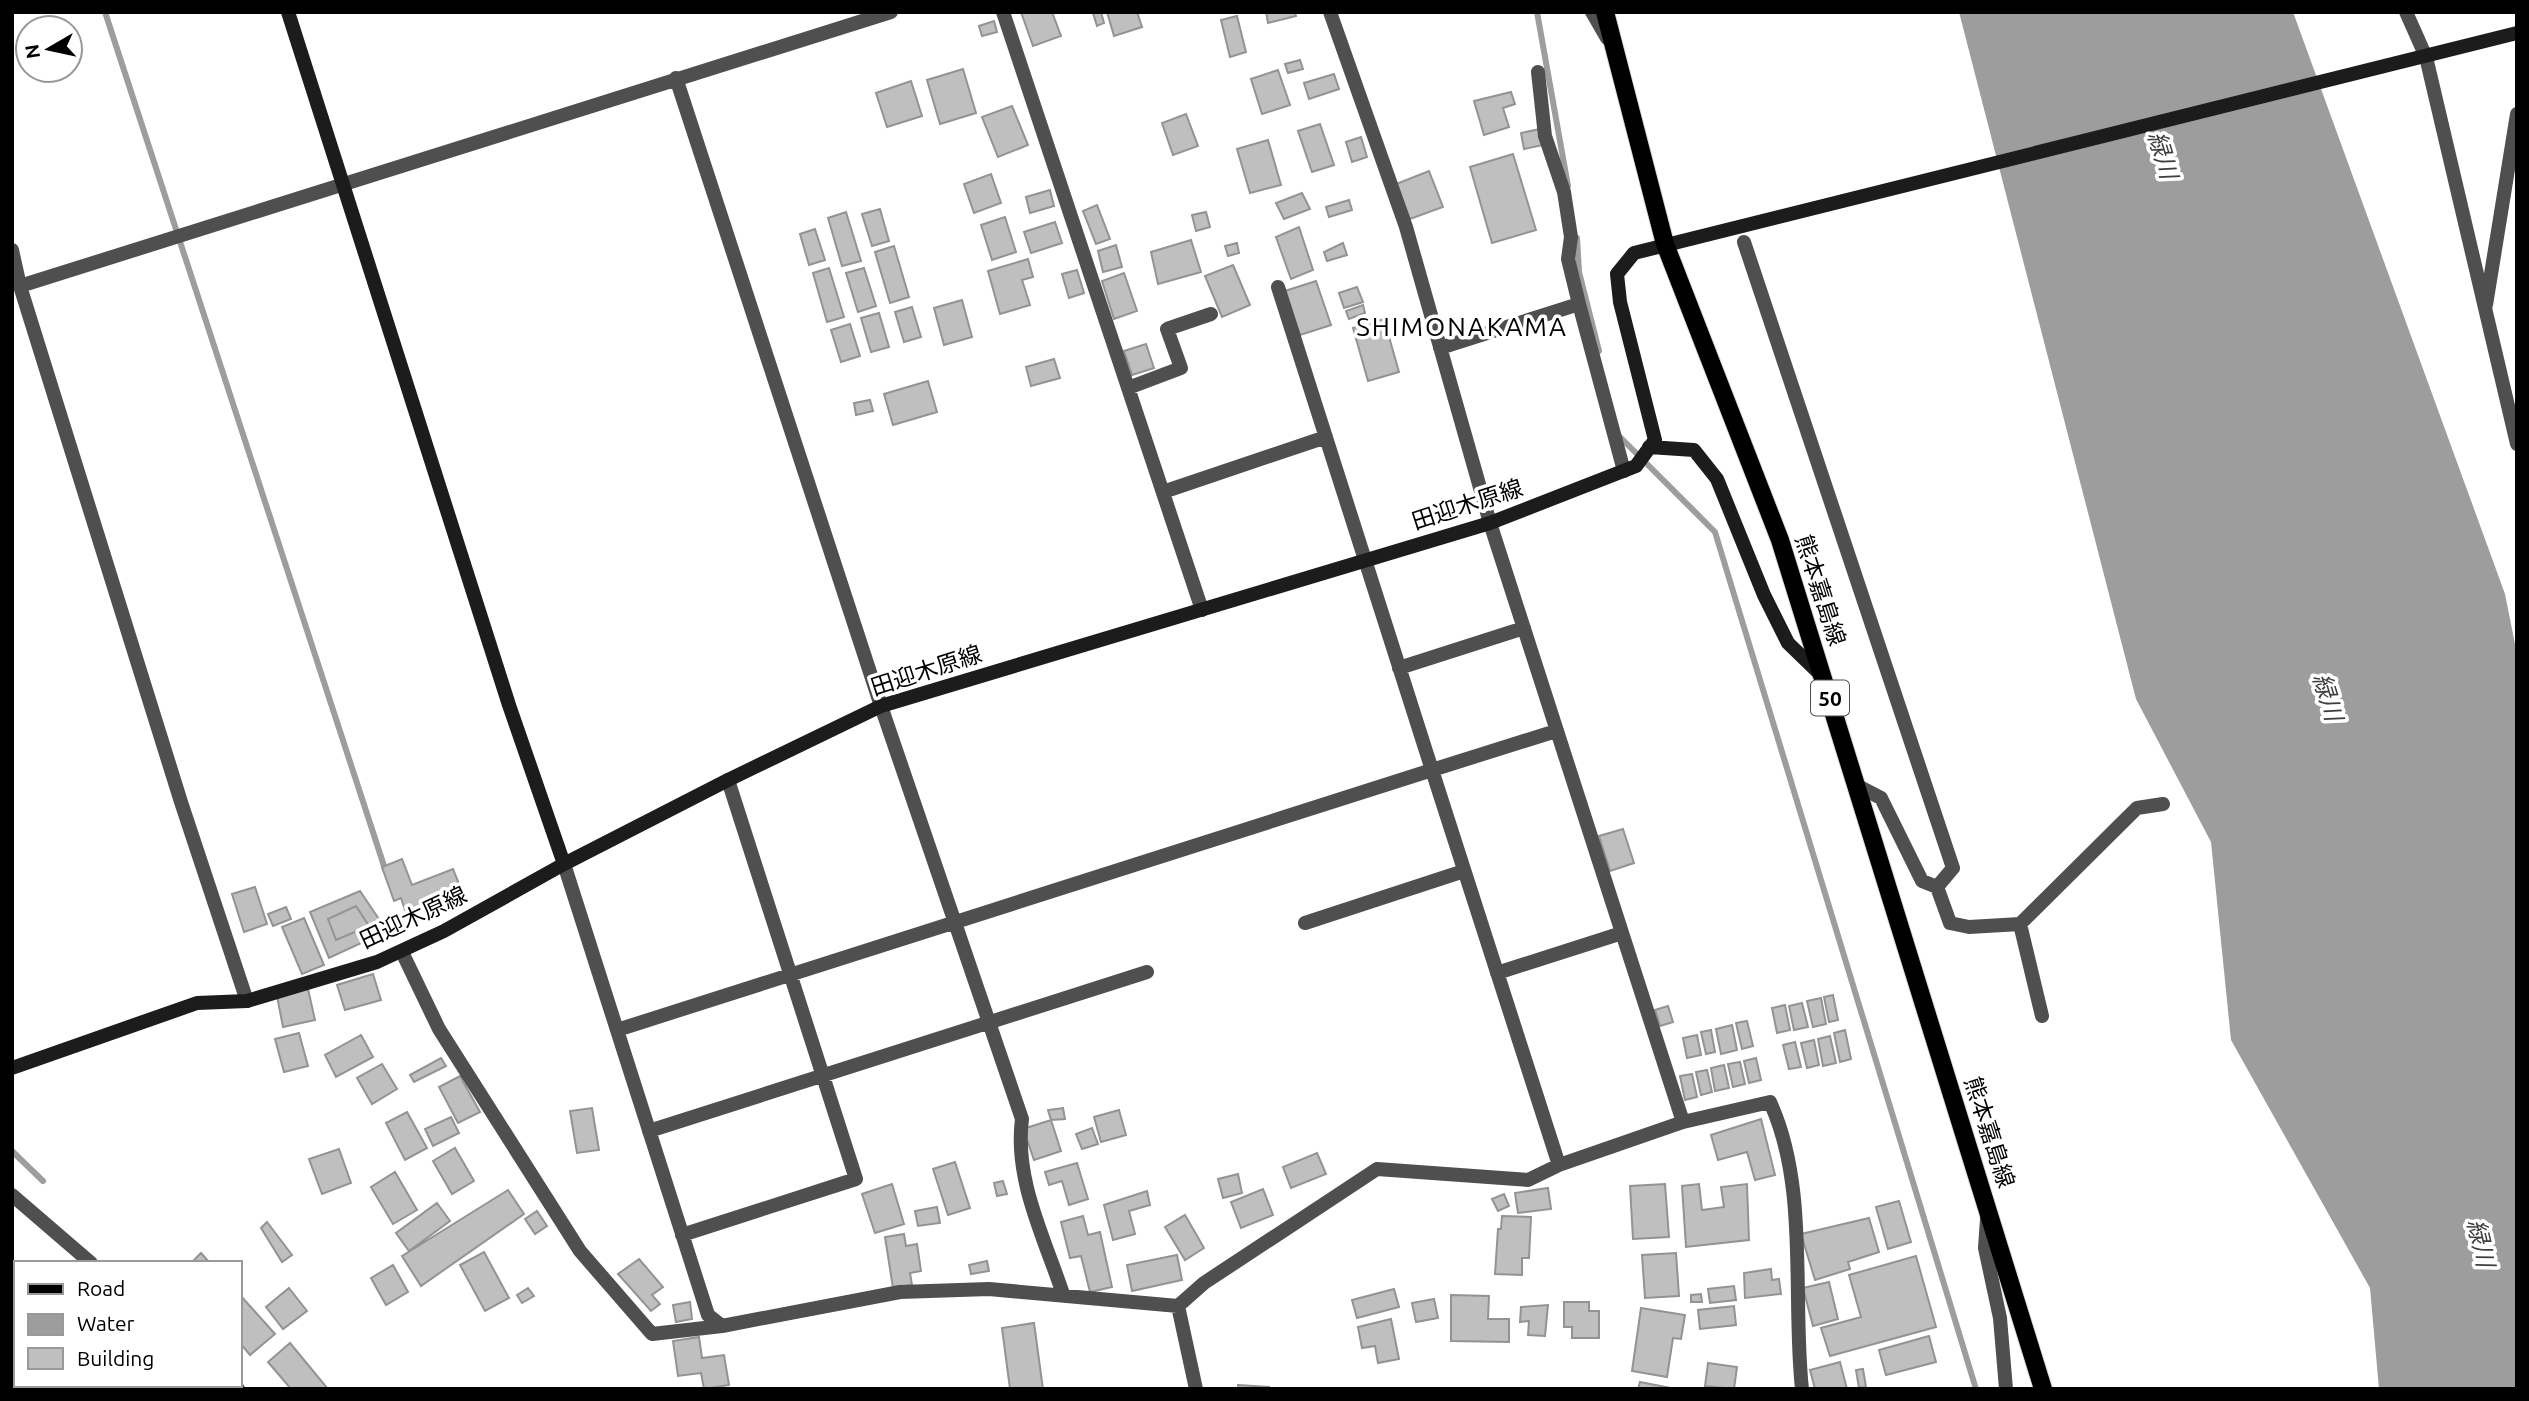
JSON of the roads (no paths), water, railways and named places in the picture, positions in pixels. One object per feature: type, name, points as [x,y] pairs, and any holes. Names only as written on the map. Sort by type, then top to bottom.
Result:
[{"type":"main road","points":[[288,12],[341,183],[564,864]]},
{"type":"main road","name":"熊本嘉島線","points":[[1605,12],[1665,244],[1780,540],[2043,1389]]},
{"type":"main road","points":[[1630,469],[1654,440],[1620,302],[1617,274],[1634,253],[1689,237],[2517,33]]},
{"type":"main road","points":[[1649,447],[1694,450],[1717,478],[1764,595],[1788,643],[1824,678]]},
{"type":"main road","name":"田迎木原線","points":[[12,1068],[197,1003],[247,1001],[402,952],[564,864],[881,706],[1490,523],[1630,469]]},
{"type":"street","points":[[20,286],[891,12]]},
{"type":"street","points":[[1003,12],[1202,610]]},
{"type":"street","points":[[1330,12],[1406,226],[1490,523],[1683,1122]]},
{"type":"street","points":[[1592,12],[1612,47]]},
{"type":"street","points":[[2406,12],[2426,57],[2484,314],[2517,444]]},
{"type":"street","points":[[1538,72],[1545,136],[1564,192],[1571,237],[1568,259],[1579,304],[1630,469]]},
{"type":"street","points":[[676,78],[881,706],[1022,1119],[1019,1145],[1022,1172],[1063,1294]]},
{"type":"street","points":[[2484,314],[2517,114]]},
{"type":"street","points":[[1744,242],[1953,868],[1937,887]]},
{"type":"street","points":[[12,250],[20,286],[181,802],[247,1001]]},
{"type":"street","points":[[1278,287],[1559,1165]]},
{"type":"street","points":[[1440,348],[1579,304]]},
{"type":"street","points":[[1128,388],[1181,369],[1167,329],[1210,314]]},
{"type":"street","points":[[1163,492],[1326,437]]},
{"type":"street","points":[[1399,668],[1524,628]]},
{"type":"street","points":[[617,1030],[1556,731]]},
{"type":"street","points":[[682,1235],[856,1179],[728,780]]},
{"type":"street","points":[[1856,785],[1881,798],[1922,881],[1937,887],[1950,923],[1969,927],[2020,924],[2137,808],[2163,804]]},
{"type":"street","points":[[564,864],[708,1315],[722,1325]]},
{"type":"street","points":[[1305,923],[1464,871]]},
{"type":"street","points":[[2020,924],[2042,1016]]},
{"type":"street","points":[[1497,973],[1622,933]]},
{"type":"street","points":[[402,952],[439,1029],[580,1251],[652,1334],[722,1325],[900,1292],[989,1289],[1178,1306],[1204,1283],[1377,1169],[1528,1180],[1559,1165],[1683,1122],[1738,1107],[1770,1102],[1776,1116],[1790,1178],[1802,1389]]},
{"type":"street","points":[[649,1131],[1147,972]]},
{"type":"street","points":[[12,1195],[89,1261]]},
{"type":"street","points":[[1988,1207],[1985,1248],[2000,1318],[2006,1389]]},
{"type":"street","points":[[1178,1306],[1196,1389]]},
{"type":"water","name":"緑川","points":[[1959,12],[2293,12],[2505,594],[2517,654],[2517,1389],[2379,1389],[2370,1288],[2231,1040],[2211,842],[2136,699]]},
{"type":"waterway","points":[[105,12],[386,872]]},
{"type":"waterway","points":[[1537,12],[1568,186]]},
{"type":"waterway","points":[[1577,238],[1579,272],[1599,351]]},
{"type":"waterway","points":[[1619,436],[1715,532],[1976,1389]]},
{"type":"waterway","points":[[12,1151],[43,1181]]},
{"type":"district","name":"SHIMONAKAMA","points":[[1462,326]]}]
